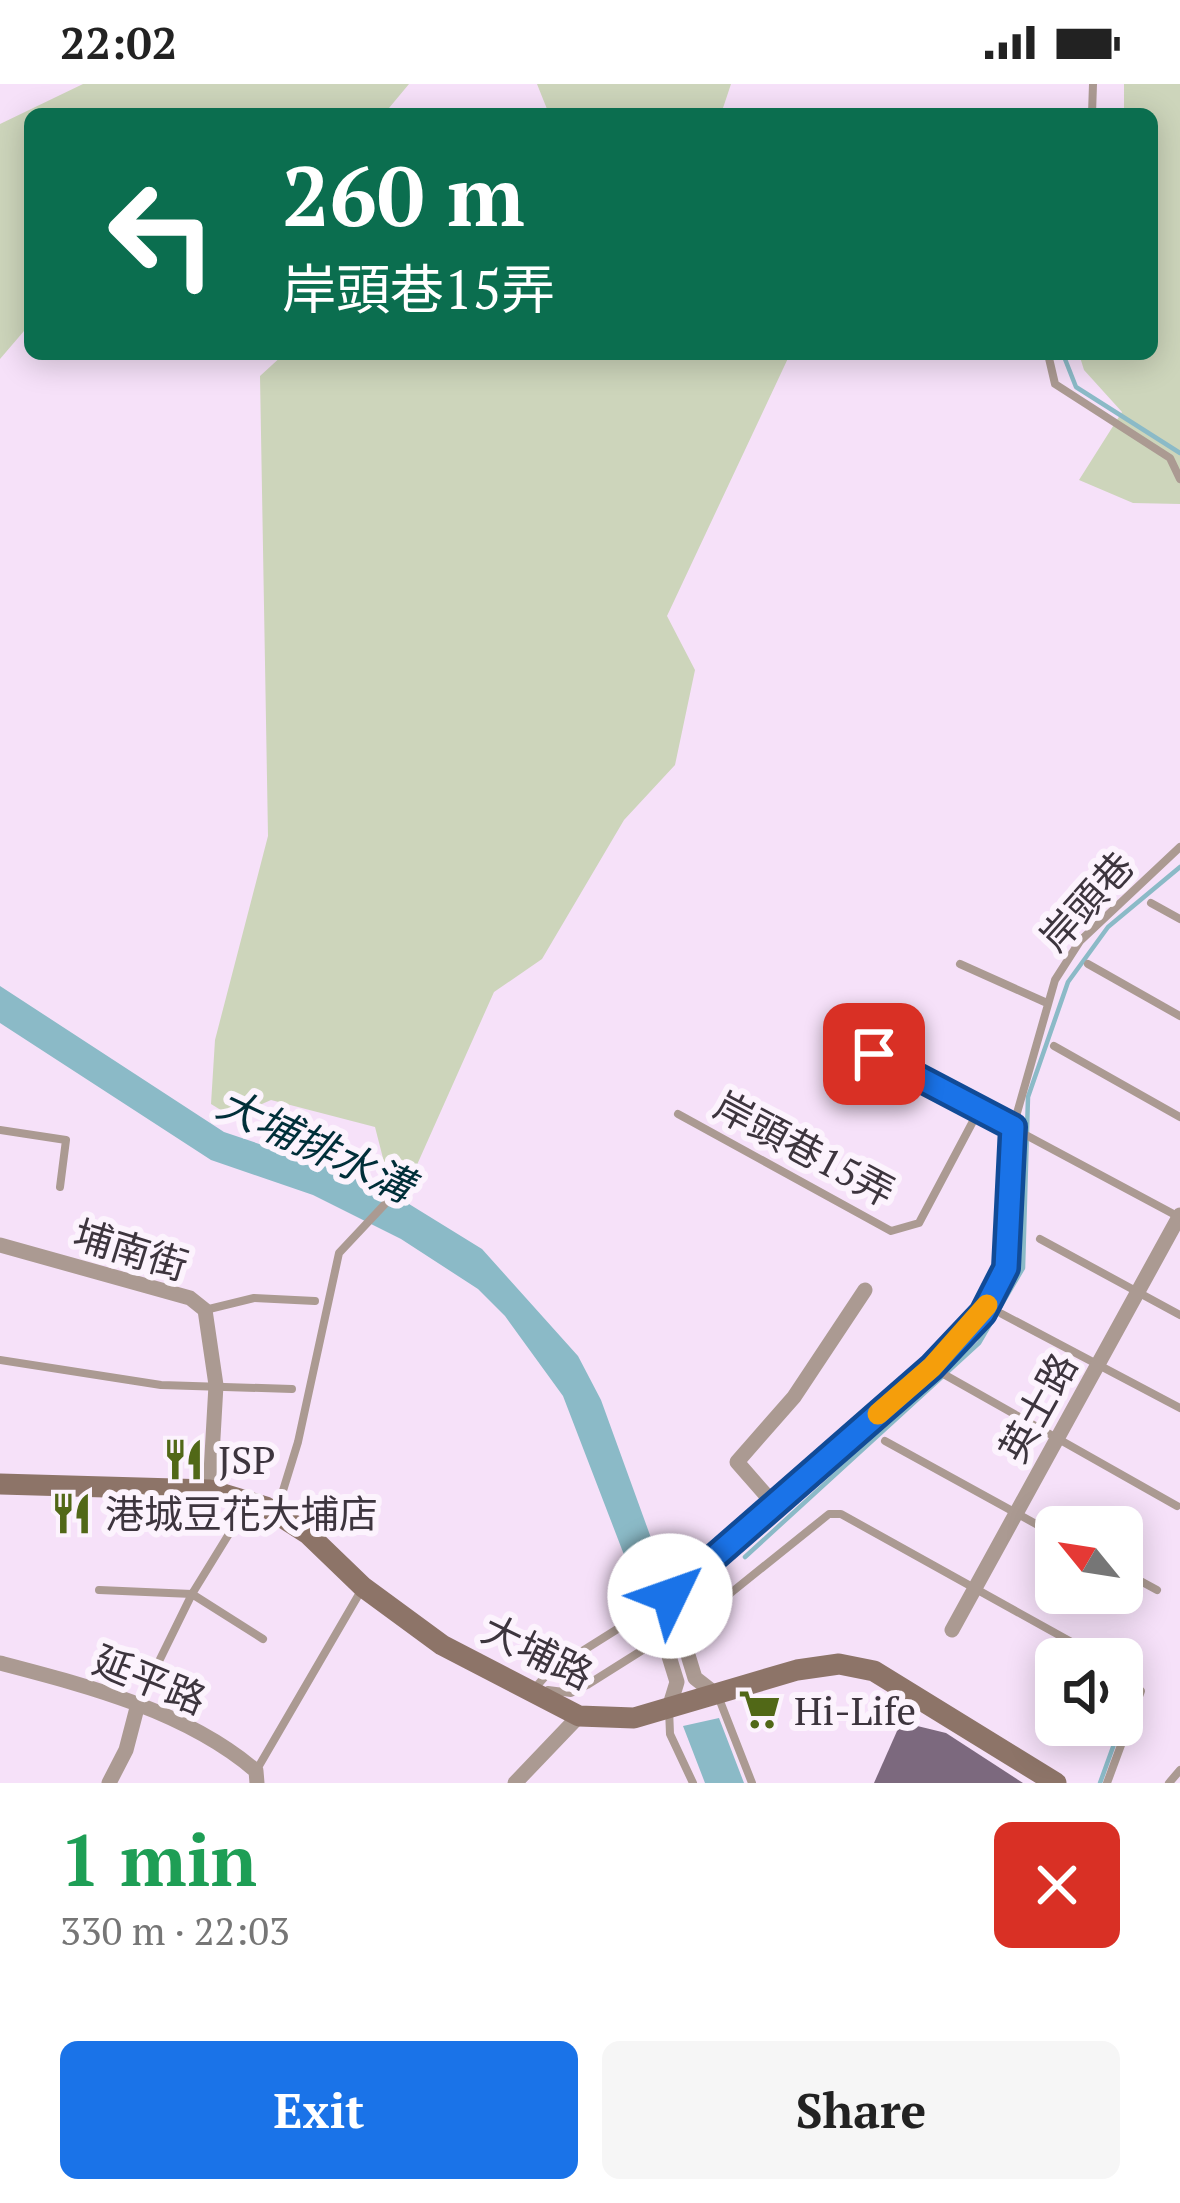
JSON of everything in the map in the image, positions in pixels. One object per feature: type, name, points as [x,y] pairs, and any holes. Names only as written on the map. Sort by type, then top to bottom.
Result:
[{"type":"main road","name":"大埔路","points":[[0,1484],[210,1490],[277,1512],[363,1588],[442,1645],[580,1716],[634,1718],[797,1670],[838,1664],[874,1671],[1056,1783]]},
{"type":"street","name":"英士路","points":[[952,1630],[1179,1216]]},
{"type":"street","name":"埔南街","points":[[0,1245],[190,1298],[205,1310],[216,1385],[210,1490]]},
{"type":"street","points":[[772,1502],[736,1462],[794,1397],[865,1290]]},
{"type":"street","points":[[669,1708],[677,1682],[669,1633],[670,1596]]},
{"type":"street","points":[[630,1620],[669,1633],[695,1678],[718,1696]]},
{"type":"street","name":"延平路","points":[[0,1663],[138,1704],[220,1743],[257,1777]]},
{"type":"street","points":[[109,1783],[126,1750],[138,1704]]},
{"type":"street","points":[[515,1783],[580,1716]]},
{"type":"lane","points":[[1049,360],[1054,384],[1170,458],[1180,479]]},
{"type":"lane","name":"岸頭巷","points":[[1047,1003],[1054,980],[1080,941],[1180,847]]},
{"type":"lane","points":[[1151,903],[1180,920]]},
{"type":"lane","points":[[534,1689],[549,1672],[670,1596],[772,1502],[932,1367],[983,1313],[1006,1268],[1013,1127],[1047,1003],[961,964]]},
{"type":"lane","points":[[1088,964],[1180,1016]]},
{"type":"lane","points":[[838,1035],[1179,1216]]},
{"type":"lane","points":[[1054,1046],[1180,1117]]},
{"type":"lane","name":"岸頭巷15弄","points":[[679,1114],[891,1231],[919,1223],[979,1110]]},
{"type":"lane","points":[[0,1130],[66,1140],[60,1187]]},
{"type":"lane","points":[[277,1512],[298,1442],[339,1253],[401,1186]]},
{"type":"lane","points":[[1040,1239],[1180,1315]]},
{"type":"lane","points":[[205,1310],[254,1298],[315,1301]]},
{"type":"lane","points":[[1002,1314],[1180,1408]]},
{"type":"lane","points":[[0,1360],[161,1385],[292,1389]]},
{"type":"lane","points":[[932,1367],[1177,1506]]},
{"type":"lane","points":[[885,1441],[1035,1523]]},
{"type":"lane","points":[[138,1704],[192,1594],[249,1501]]},
{"type":"lane","points":[[534,1689],[571,1693],[735,1591],[829,1514],[841,1514],[1064,1638]]},
{"type":"lane","points":[[1143,1582],[1157,1590]]},
{"type":"lane","points":[[257,1777],[363,1588]]},
{"type":"lane","points":[[100,1590],[192,1594],[262,1639]]},
{"type":"lane","points":[[718,1696],[752,1783]]},
{"type":"lane","points":[[669,1708],[670,1734],[693,1783]]},
{"type":"lane","points":[[1107,1783],[1121,1746]]},
{"type":"lane","points":[[1168,1783],[1180,1770]]},
{"type":"green space","points":[[83,84],[409,84],[389,108],[33,108]]},
{"type":"green space","points":[[537,84],[731,84],[723,108],[547,108]]},
{"type":"green space","points":[[1124,84],[1180,84],[1180,504],[1133,503],[1079,480],[1122,412],[1084,370],[1081,360],[1158,360],[1158,108],[1124,108]]},
{"type":"green space","points":[[24,112],[24,331],[0,359],[0,124]]},
{"type":"green space","points":[[277,360],[787,360],[667,616],[695,670],[675,765],[624,820],[542,959],[494,992],[408,1185],[386,1170],[375,1127],[271,1100],[232,1117],[211,1104],[215,1040],[268,836],[260,376]]},
{"type":"water","points":[[0,986],[224,1132],[375,1183],[482,1249],[578,1356],[601,1400],[663,1571],[633,1594],[626,1560],[563,1396],[505,1316],[478,1289],[401,1239],[313,1195],[211,1160],[0,1023]]},
{"type":"water","points":[[719,1718],[744,1783],[705,1783],[683,1726]]},
{"type":"building","points":[[901,1722],[946,1733],[1023,1783],[874,1783]]},
{"type":"waterway","points":[[1065,360],[1076,387],[1180,453]]},
{"type":"waterway","points":[[745,1557],[979,1343],[1023,1268],[1028,1097],[1068,982],[1108,927],[1180,867]]},
{"type":"waterway","points":[[1100,1783],[1113,1746]]},
{"type":"slow traffic","points":[[878,1414],[932,1367],[987,1305]]},
{"type":"place","name":"JSP","points":[[184,1459]]},
{"type":"place","name":"港城豆花大埔店","points":[[71,1513]]},
{"type":"place","name":"Hi-Life","points":[[760,1710]]},
{"type":"route","points":[[670,1596],[772,1502],[932,1367],[983,1313],[1006,1268],[1013,1127],[874,1054]]},
{"type":"water label","name":"大埔排水溝","points":[[316,1144]]}]
